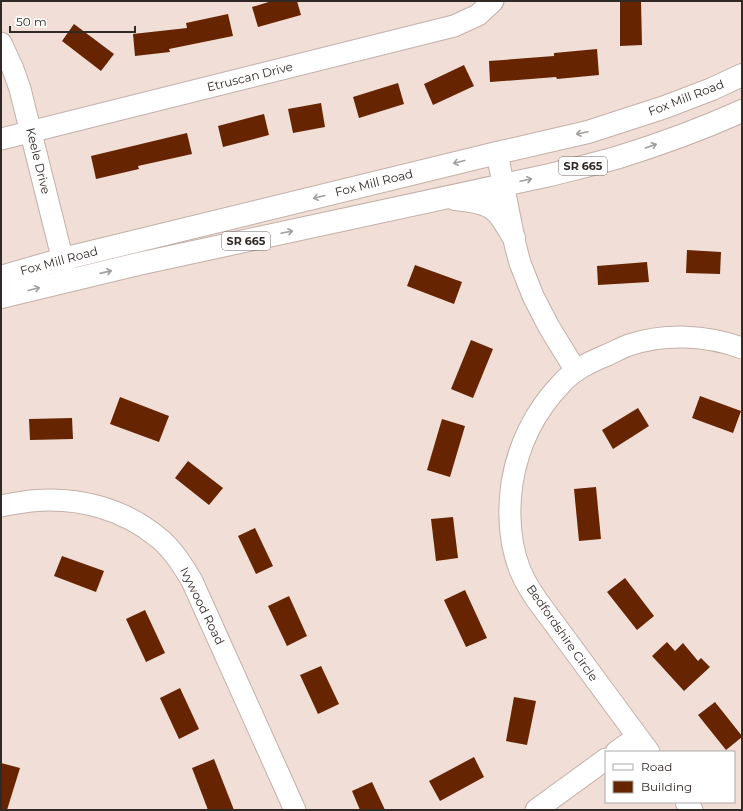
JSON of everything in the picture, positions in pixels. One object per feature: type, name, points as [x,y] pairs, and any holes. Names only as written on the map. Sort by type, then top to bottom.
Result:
[{"type":"main road","name":"Fox Mill Road","points":[[1,278],[62,259],[588,132],[665,107],[742,76]]},
{"type":"main road","name":"Fox Mill Road","points":[[1,297],[138,264],[550,175],[617,158],[681,136],[742,111]]},
{"type":"main road","points":[[446,197],[484,204],[494,209],[504,221],[514,238]]},
{"type":"street","name":"Etruscan Drive","points":[[1,139],[454,26],[478,15],[493,1]]},
{"type":"street","name":"Keele Drive","points":[[1,43],[16,75],[20,89],[68,281]]},
{"type":"street","points":[[497,153],[520,263],[533,296],[549,327],[576,371]]},
{"type":"street","name":"Bedfordshire Circle","points":[[643,744],[545,611],[529,588],[520,570],[511,532],[510,512],[512,487],[518,457],[532,424],[541,409],[561,383],[576,371],[593,361],[642,341],[671,337],[701,338],[731,344],[742,348]]},
{"type":"street","name":"Ivywood Road","points":[[1,506],[31,501],[49,500],[66,500],[95,505],[119,513],[141,525],[161,540],[178,558],[192,580],[295,810]]},
{"type":"street","points":[[619,751],[643,744]]},
{"type":"street","points":[[536,810],[605,760]]},
{"type":"building","points":[[272,1],[297,1],[301,15],[258,27],[252,7]]},
{"type":"building","points":[[620,1],[641,1],[642,45],[620,46]]},
{"type":"building","points":[[228,14],[233,36],[169,49],[170,52],[135,56],[133,34],[187,28],[186,23]]},
{"type":"building","points":[[74,24],[114,54],[101,71],[62,41]]},
{"type":"building","points":[[597,49],[599,75],[557,79],[556,77],[490,82],[489,61],[554,56],[554,53]]},
{"type":"building","points":[[464,65],[474,86],[433,105],[424,84]]},
{"type":"building","points":[[398,83],[404,104],[359,118],[353,97]]},
{"type":"building","points":[[321,103],[325,127],[293,133],[288,109]]},
{"type":"building","points":[[264,114],[269,135],[223,147],[218,126]]},
{"type":"building","points":[[187,133],[192,154],[138,166],[139,169],[96,179],[91,156]]},
{"type":"building","points":[[687,250],[721,252],[720,274],[686,273]]},
{"type":"building","points":[[647,262],[649,282],[598,285],[597,266]]},
{"type":"building","points":[[415,265],[462,282],[454,304],[407,286]]},
{"type":"building","points":[[471,340],[493,349],[473,398],[451,389]]},
{"type":"building","points":[[700,396],[741,411],[733,433],[692,418]]},
{"type":"building","points":[[120,397],[169,416],[159,442],[110,424]]},
{"type":"building","points":[[638,408],[649,426],[613,449],[602,430]]},
{"type":"building","points":[[72,418],[73,439],[30,440],[29,419]]},
{"type":"building","points":[[442,419],[465,426],[450,477],[427,470]]},
{"type":"building","points":[[188,461],[223,488],[209,505],[175,478]]},
{"type":"building","points":[[596,487],[601,539],[579,541],[574,489]]},
{"type":"building","points":[[453,517],[458,558],[436,561],[431,519]]},
{"type":"building","points":[[255,528],[273,566],[256,574],[238,536]]},
{"type":"building","points":[[62,556],[104,571],[96,592],[54,576]]},
{"type":"building","points":[[625,578],[654,616],[637,630],[607,592]]},
{"type":"building","points":[[465,590],[487,638],[466,647],[444,600]]},
{"type":"building","points":[[289,596],[307,636],[287,646],[268,606]]},
{"type":"building","points":[[145,610],[165,653],[146,662],[126,619]]},
{"type":"building","points":[[667,642],[675,651],[683,643],[698,661],[701,658],[710,667],[684,691],[652,656]]},
{"type":"building","points":[[321,666],[339,704],[318,714],[300,675]]},
{"type":"building","points":[[180,688],[199,729],[179,739],[160,698]]},
{"type":"building","points":[[514,697],[536,701],[527,745],[506,741]]},
{"type":"building","points":[[715,702],[742,736],[726,750],[698,715]]},
{"type":"building","points":[[474,757],[484,777],[440,801],[429,781]]},
{"type":"building","points":[[214,759],[234,810],[208,810],[192,768]]},
{"type":"building","points":[[1,763],[20,768],[7,810],[1,810]]},
{"type":"building","points":[[372,782],[385,810],[360,810],[352,791]]}]
